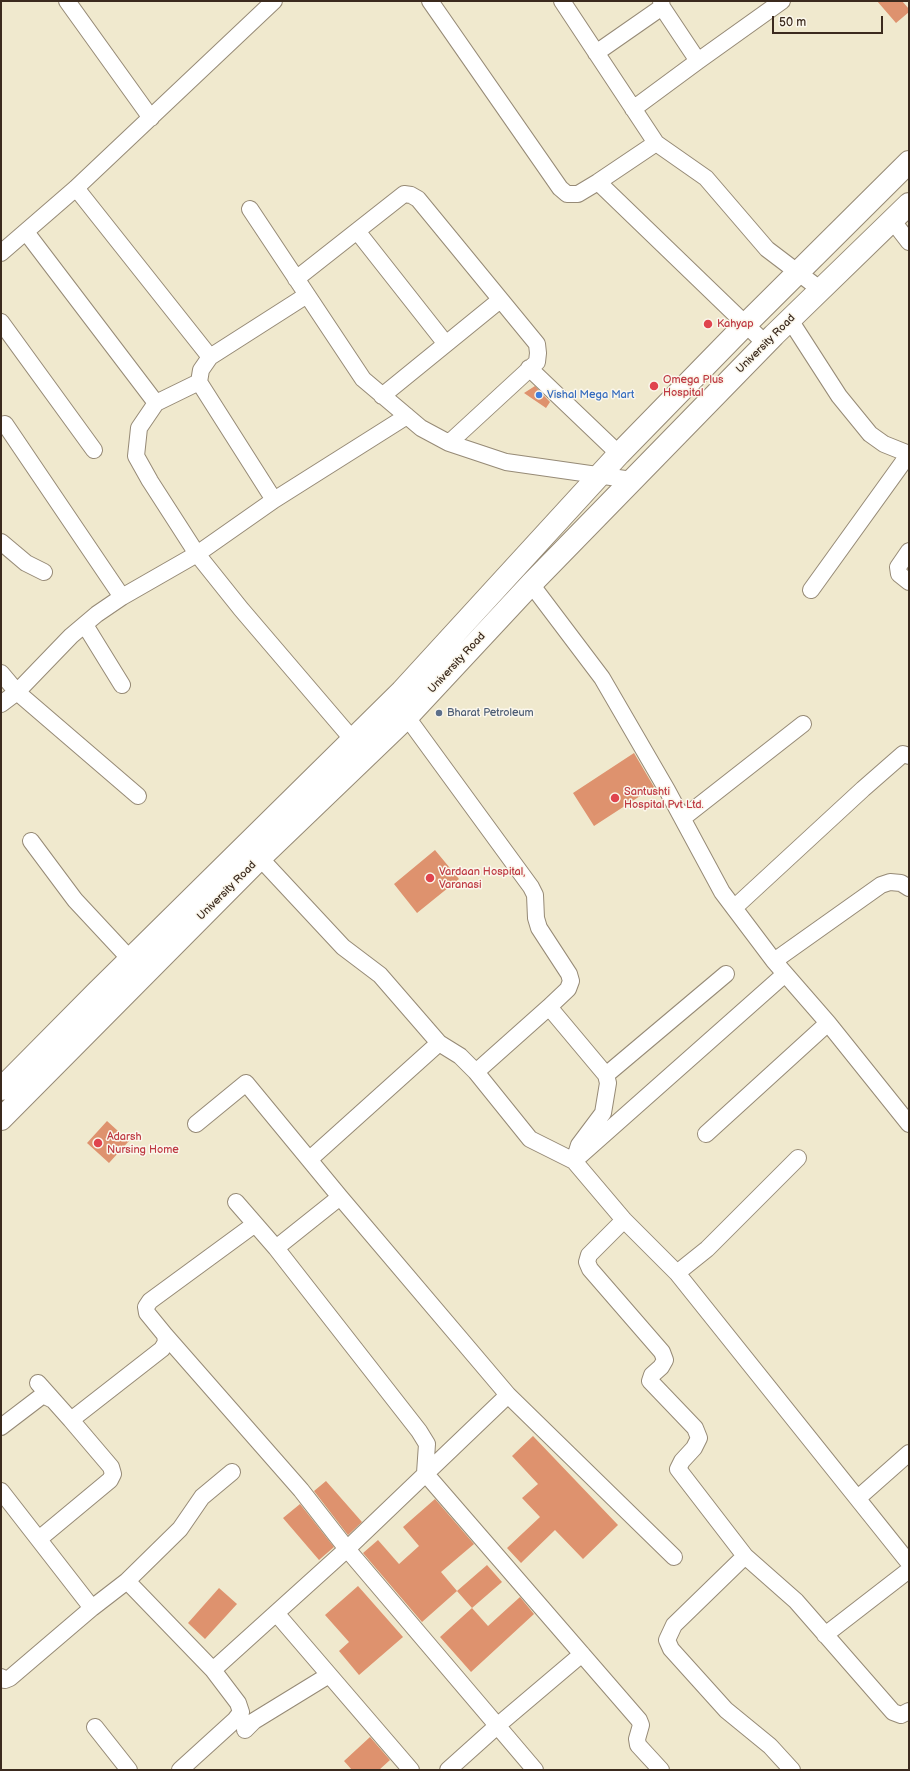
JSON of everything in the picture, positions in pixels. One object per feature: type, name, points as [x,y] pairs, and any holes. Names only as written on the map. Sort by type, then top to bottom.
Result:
[{"type":"main road","points":[[1,1089],[130,959],[360,748],[394,700],[601,476],[619,454],[745,325],[909,162]]},
{"type":"main road","name":"University Road","points":[[1,1119],[260,858],[360,748],[407,717],[531,584],[632,480],[790,320],[909,204]]},
{"type":"street","points":[[67,1],[151,118]]},
{"type":"street","points":[[1,253],[76,188],[273,1]]},
{"type":"street","points":[[430,1],[560,188],[567,194],[578,194],[656,143]]},
{"type":"street","points":[[562,1],[656,143],[706,178],[767,249],[821,290]]},
{"type":"street","points":[[633,109],[782,1]]},
{"type":"street","points":[[596,53],[662,4],[698,61]]},
{"type":"street","points":[[598,182],[766,344]]},
{"type":"street","points":[[76,188],[210,357]]},
{"type":"street","points":[[296,279],[404,194],[411,195],[418,199],[537,344],[537,362],[449,443]]},
{"type":"street","points":[[250,210],[362,379],[421,428],[449,443],[506,462],[632,480]]},
{"type":"street","points":[[892,220],[909,242]]},
{"type":"street","points":[[357,231],[446,344]]},
{"type":"street","points":[[26,232],[156,403]]},
{"type":"street","points":[[274,500],[199,382],[200,370],[210,357],[307,295]]},
{"type":"street","points":[[382,396],[500,300]]},
{"type":"street","points":[[790,320],[840,396],[870,434],[884,444],[909,454],[811,590]]},
{"type":"street","points":[[1,322],[94,450]]},
{"type":"street","points":[[529,368],[619,454]]},
{"type":"street","points":[[199,382],[156,403],[138,428],[136,456],[150,481],[198,554],[241,609],[360,748]]},
{"type":"street","points":[[1,704],[17,692],[71,636],[96,614],[122,597],[198,554],[274,500],[406,416]]},
{"type":"street","points":[[5,424],[122,597]]},
{"type":"street","points":[[1,542],[26,563],[44,572]]},
{"type":"street","points":[[909,551],[899,563],[898,571],[901,576],[909,582]]},
{"type":"street","points":[[531,584],[602,678],[683,818],[722,892],[774,961],[828,1023],[909,1124]]},
{"type":"street","points":[[85,624],[122,686]]},
{"type":"street","points":[[1,673],[17,692],[138,796]]},
{"type":"street","points":[[394,700],[535,895],[536,918],[539,928],[569,974],[571,981],[568,989],[476,1072]]},
{"type":"street","points":[[683,818],[803,724]]},
{"type":"street","points":[[734,908],[903,754],[909,756]]},
{"type":"street","points":[[30,841],[75,900],[130,959]]},
{"type":"street","points":[[260,858],[343,947],[380,976],[439,1043],[460,1056],[476,1072],[530,1139],[574,1162],[624,1220],[677,1273],[909,1563]]},
{"type":"street","points":[[774,961],[881,885],[890,882],[901,883],[909,888]]},
{"type":"street","points":[[606,1075],[726,974]]},
{"type":"street","points":[[574,1162],[785,974]]},
{"type":"street","points":[[549,1007],[606,1075],[608,1083],[603,1113],[579,1145],[574,1162]]},
{"type":"street","points":[[706,1134],[828,1023]]},
{"type":"street","points":[[310,1159],[439,1043]]},
{"type":"street","points":[[196,1124],[246,1083],[508,1396],[674,1557]]},
{"type":"street","points":[[677,1273],[707,1249],[798,1158]]},
{"type":"street","points":[[276,1248],[340,1197]]},
{"type":"street","points":[[236,1202],[276,1248],[419,1431],[427,1444],[425,1474],[639,1720],[641,1725],[637,1739],[638,1745],[661,1770]]},
{"type":"street","points":[[624,1220],[589,1255],[587,1262],[590,1269],[662,1352],[665,1360],[661,1367],[652,1375],[650,1381],[695,1428],[699,1438],[694,1448],[682,1461],[678,1469],[745,1556],[796,1601],[893,1712],[906,1716]]},
{"type":"street","points":[[255,1224],[150,1301],[146,1307],[147,1313],[301,1490],[347,1549],[535,1770]]},
{"type":"street","points":[[71,1420],[162,1349],[166,1342],[165,1335]]},
{"type":"street","points":[[38,1383],[110,1467],[113,1474],[110,1480],[39,1539]]},
{"type":"street","points":[[1,1427],[43,1395],[53,1400]]},
{"type":"street","points":[[213,1670],[347,1549],[508,1396]]},
{"type":"street","points":[[858,1498],[909,1453]]},
{"type":"street","points":[[1,1678],[5,1680],[10,1678],[92,1608],[127,1581],[180,1529],[202,1497],[232,1472]]},
{"type":"street","points":[[1,1491],[92,1608]]},
{"type":"street","points":[[745,1556],[674,1625],[667,1640],[671,1649],[726,1710],[770,1746],[792,1770]]},
{"type":"street","points":[[825,1635],[909,1570]]},
{"type":"street","points":[[127,1581],[213,1670],[238,1703],[241,1712],[235,1720],[180,1770]]},
{"type":"street","points":[[276,1613],[411,1770]]},
{"type":"street","points":[[448,1770],[582,1654]]},
{"type":"street","points":[[244,1730],[254,1721],[329,1675]]},
{"type":"street","points":[[95,1727],[129,1770]]},
{"type":"building","points":[[877,1],[902,1],[909,9],[909,12],[896,23]]},
{"type":"building","name":"Vishal Mega Mart","points":[[535,386],[550,402],[546,408],[524,393]]},
{"type":"building","points":[[634,753],[654,787],[594,826],[573,793]]},
{"type":"building","points":[[435,850],[459,879],[417,913],[394,884]]},
{"type":"building","points":[[107,1121],[129,1141],[109,1163],[87,1143]]},
{"type":"building","points":[[533,1436],[618,1525],[583,1559],[555,1530],[521,1563],[507,1548],[540,1517],[522,1498],[538,1484],[512,1456]]},
{"type":"building","points":[[326,1481],[362,1522],[348,1535],[314,1491]]},
{"type":"building","points":[[435,1499],[474,1544],[441,1572],[457,1591],[422,1622],[363,1553],[378,1540],[399,1564],[419,1546],[403,1527]]},
{"type":"building","points":[[300,1504],[334,1547],[319,1560],[283,1518]]},
{"type":"building","points":[[487,1565],[502,1582],[472,1608],[457,1591]]},
{"type":"building","points":[[358,1586],[403,1637],[359,1675],[339,1651],[349,1642],[325,1615]]},
{"type":"building","points":[[219,1588],[237,1604],[205,1639],[188,1623]]},
{"type":"building","points":[[520,1597],[534,1614],[471,1672],[440,1637],[472,1608],[488,1626]]},
{"type":"building","points":[[370,1737],[390,1760],[379,1770],[352,1770],[344,1761]]},
{"type":"place","name":"Kahyap","points":[[708,324]]},
{"type":"place","name":"Omega Plus Hospital","points":[[654,386]]},
{"type":"place","name":"Vishal Mega Mart","points":[[539,395]]},
{"type":"place","name":"Bharat Petroleum","points":[[439,713]]},
{"type":"place","name":"Santushti Hospital Pvt Ltd.","points":[[615,798]]},
{"type":"place","name":"Vardaan Hospital, Varanasi","points":[[430,878]]},
{"type":"place","name":"Adarsh Nursing Home","points":[[98,1143]]}]
